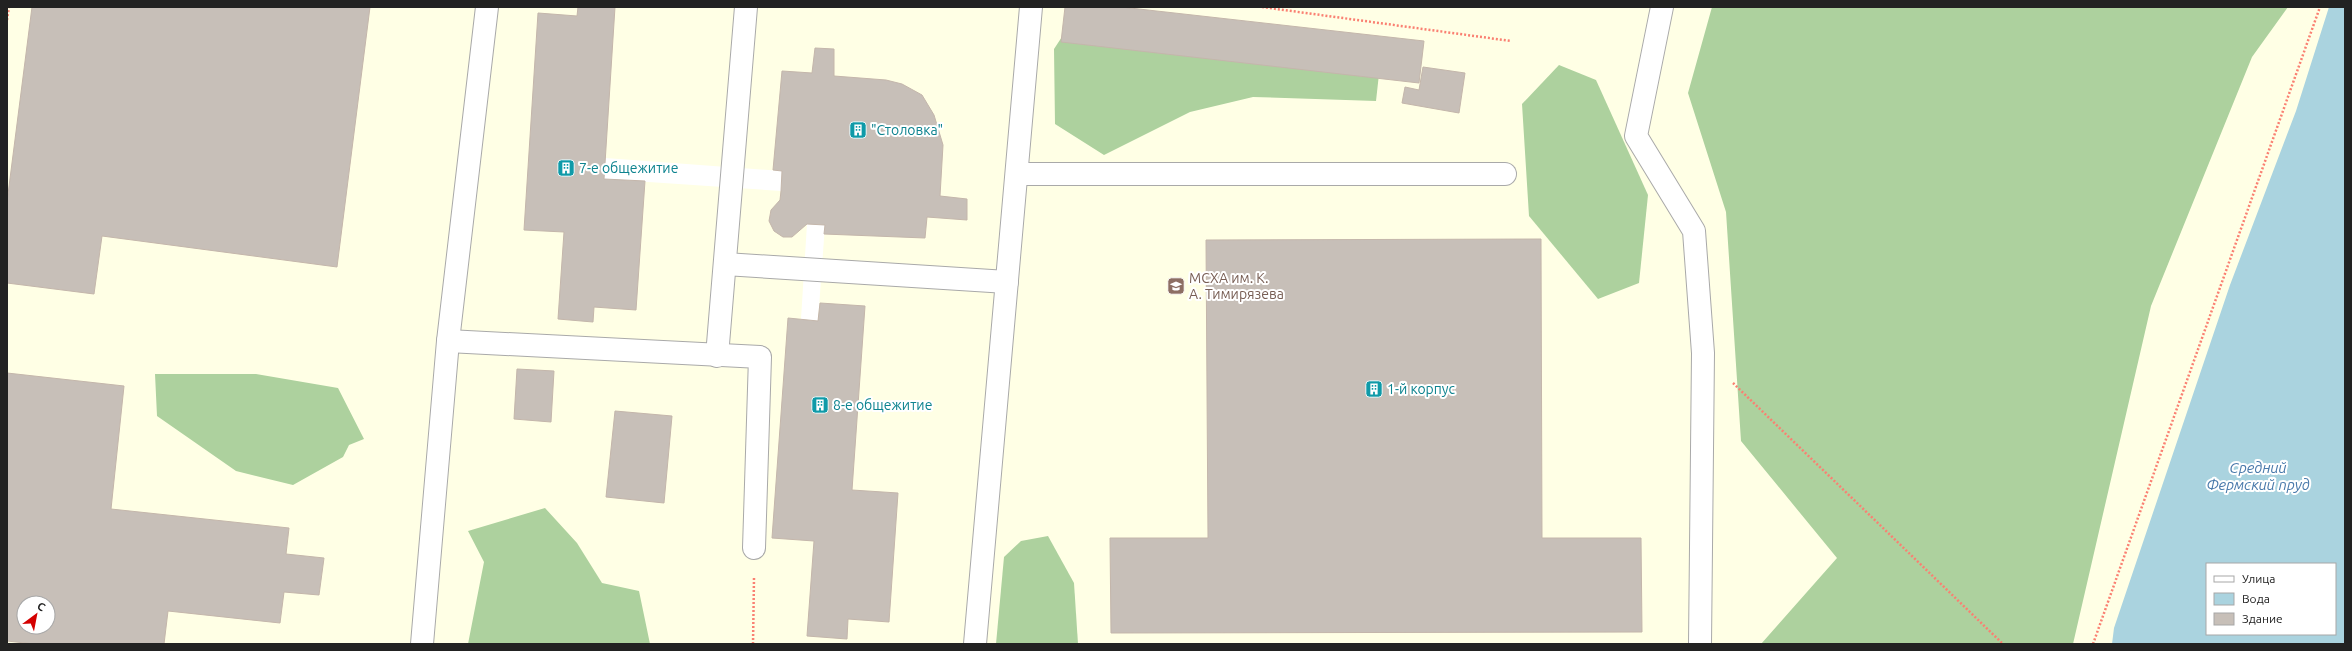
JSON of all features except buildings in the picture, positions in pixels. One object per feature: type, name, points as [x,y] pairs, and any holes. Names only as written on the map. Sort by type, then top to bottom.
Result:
[{"type":"lane","points":[[422,644],[448,341],[487,7]]},
{"type":"lane","points":[[717,356],[746,7]]},
{"type":"lane","points":[[974,644],[1031,7]]},
{"type":"lane","points":[[1662,7],[1636,136],[1694,231],[1703,354],[1700,644]]},
{"type":"lane","points":[[1017,174],[1504,174]]},
{"type":"lane","points":[[725,264],[1007,282]]},
{"type":"lane","points":[[448,341],[717,356],[760,357],[754,548]]},
{"type":"path","points":[[7,20],[9,7]]},
{"type":"path","points":[[1262,7],[1511,41]]},
{"type":"path","points":[[2093,644],[2320,7]]},
{"type":"path","points":[[1703,354],[2003,644]]},
{"type":"path","points":[[753,644],[754,548]]},
{"type":"shaded area","name":"МСХА им. К. А. Тимирязева","points":[[7,7],[2345,7],[2345,644],[7,644]]},
{"type":"green space","points":[[1712,7],[2288,7],[2252,57],[2151,306],[2073,644],[1761,644],[1837,558],[1741,441],[1726,212],[1688,93]]},
{"type":"green space","points":[[1077,14],[1379,74],[1376,101],[1253,97],[1190,112],[1104,155],[1055,124],[1054,49]]},
{"type":"green space","points":[[1559,65],[1596,80],[1648,195],[1639,283],[1598,299],[1529,216],[1522,104]]},
{"type":"green space","points":[[155,374],[256,374],[338,388],[364,439],[349,445],[343,457],[293,485],[236,471],[157,416]]},
{"type":"green space","points":[[545,508],[577,543],[602,583],[639,591],[650,644],[468,644],[484,562],[468,531]]},
{"type":"green space","points":[[1048,536],[1074,583],[1078,644],[996,644],[1004,557],[1021,541]]},
{"type":"water","name":"Средний Фермский пруд","points":[[2329,7],[2345,7],[2345,644],[2112,644],[2114,628],[2230,285],[2296,111]]},
{"type":"pier","points":[[605,158],[782,171],[781,191],[604,179]]},
{"type":"pier","points":[[807,224],[825,225],[818,321],[801,319]]},
{"type":"place","name":"\"Столовка\"","points":[[858,130]]},
{"type":"place","name":"7-е общежитие","points":[[566,168]]},
{"type":"place","name":"МСХА им. К. А. Тимирязева","points":[[1176,286]]},
{"type":"place","name":"1-й корпус","points":[[1374,389]]},
{"type":"place","name":"8-е общежитие","points":[[820,405]]}]
